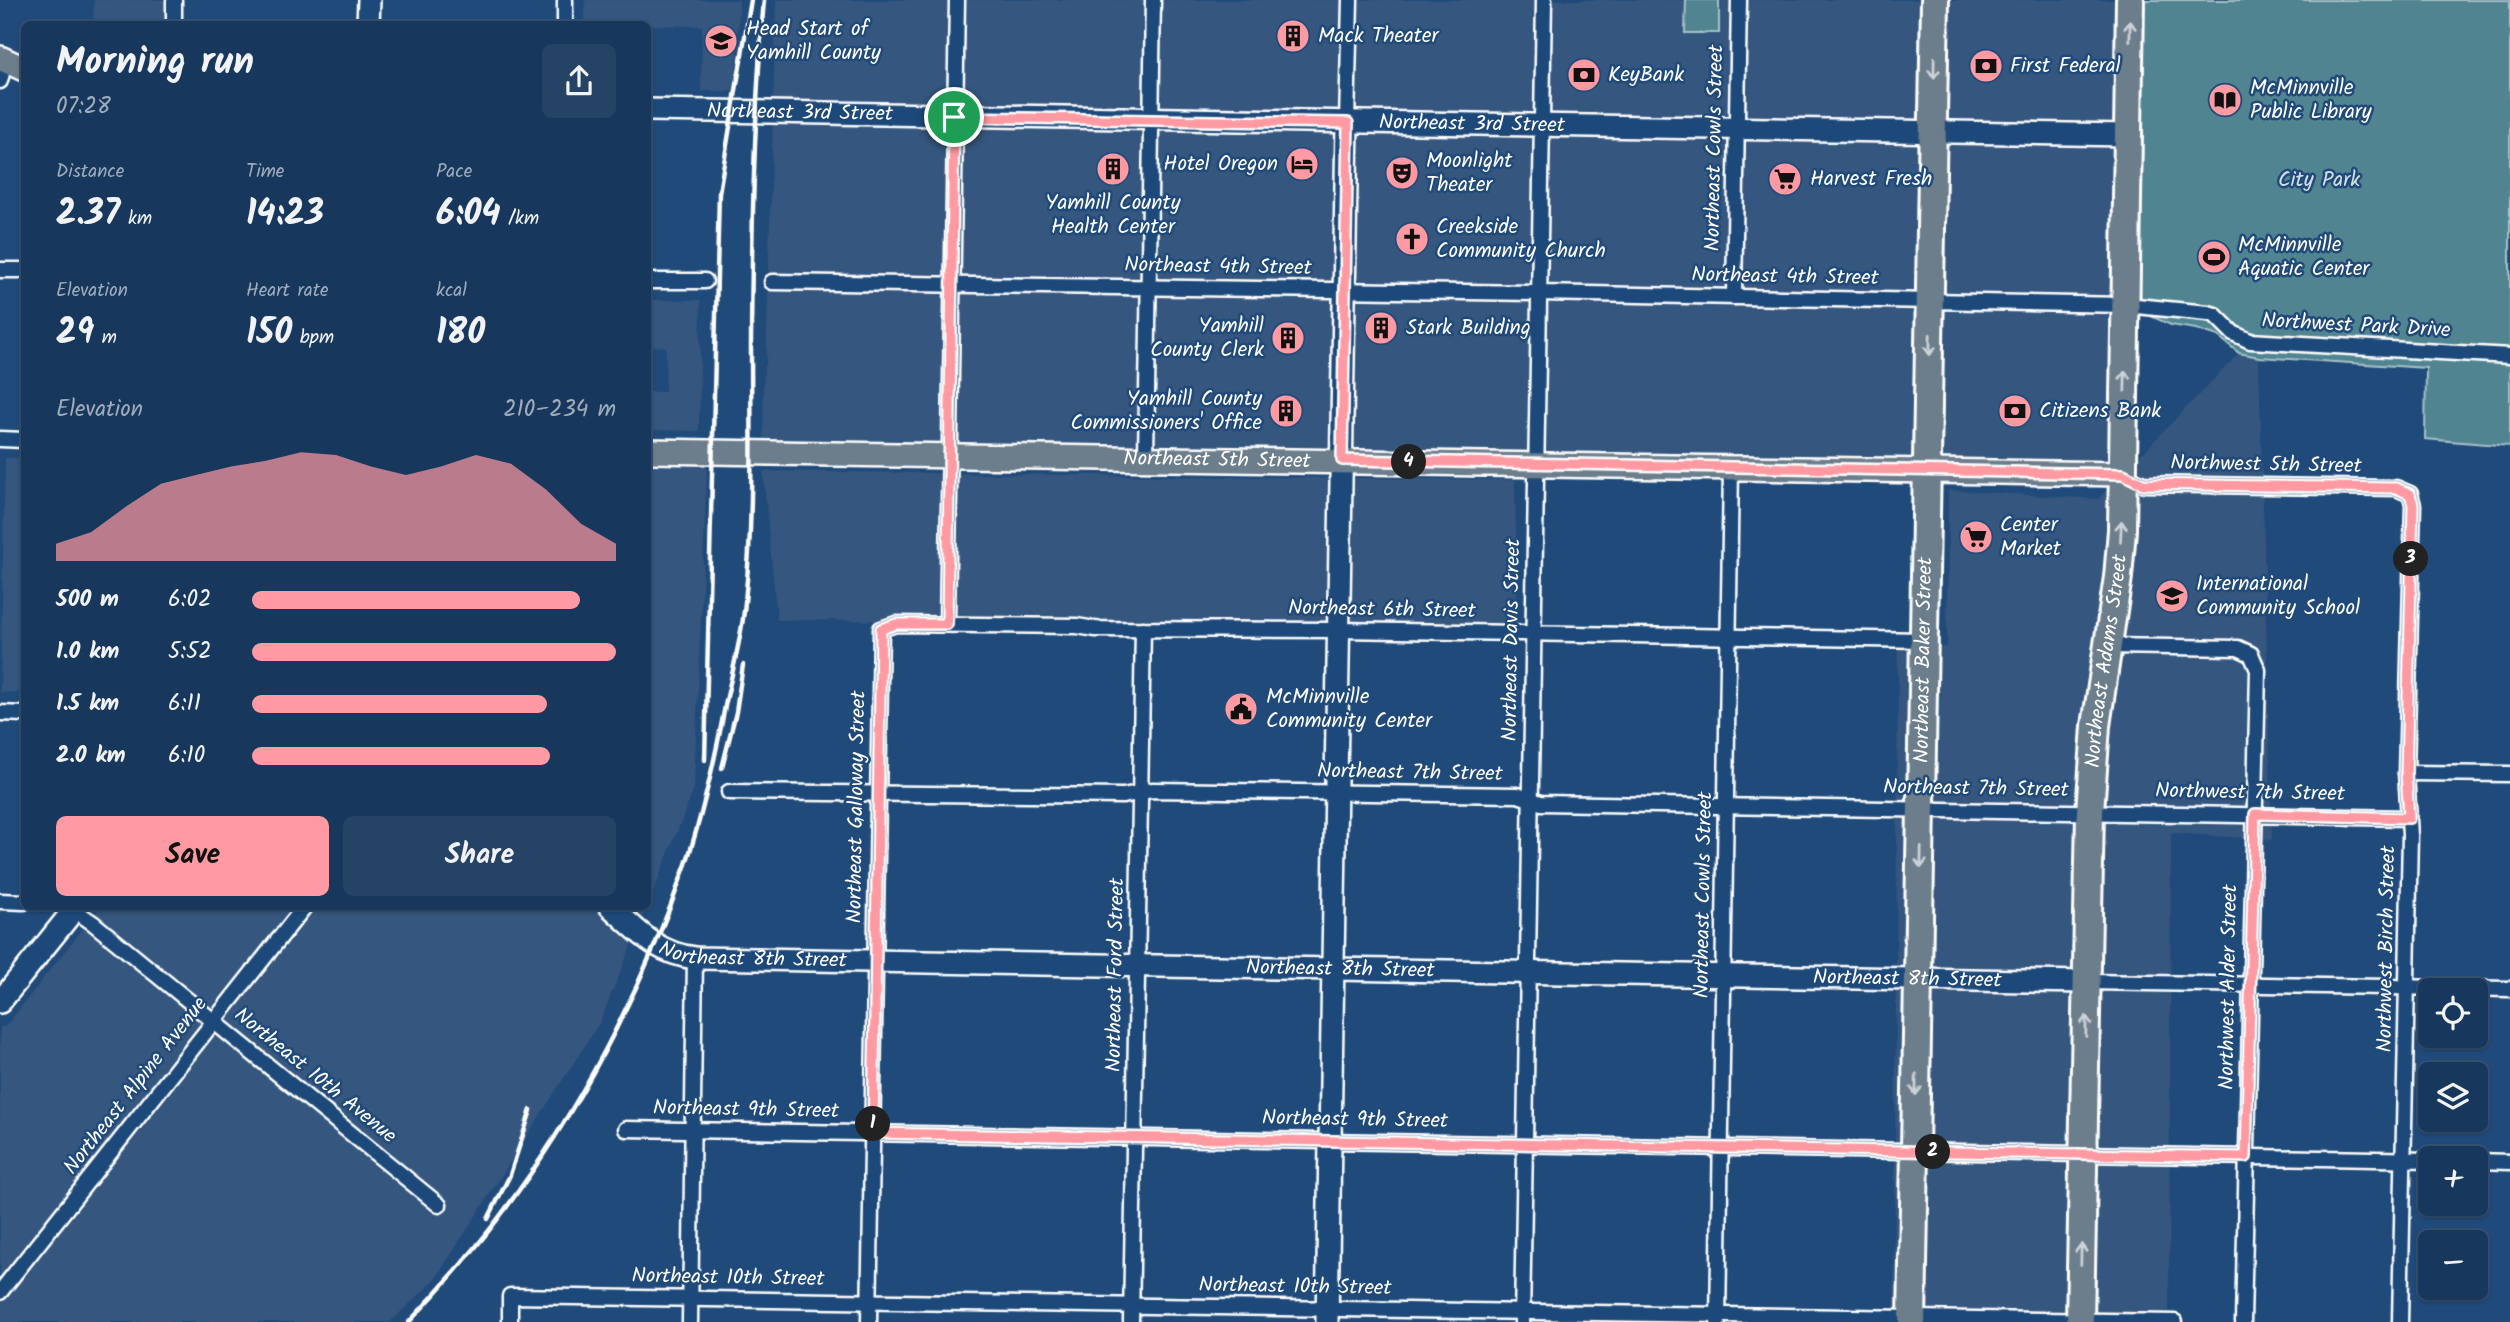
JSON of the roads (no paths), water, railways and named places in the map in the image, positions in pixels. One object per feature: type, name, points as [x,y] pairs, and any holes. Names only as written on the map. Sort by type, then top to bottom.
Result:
[{"type":"highway","name":"Northeast Baker Street","points":[[1912,1320],[1935,0]]},
{"type":"highway","name":"Northeast Adams Street","points":[[2080,1321],[2090,811],[2096,733],[2118,577],[2123,474],[2130,0]]},
{"type":"main road","name":"Northeast 5th Street","points":[[651,451],[2123,474]]},
{"type":"street","points":[[174,0],[174,21]]},
{"type":"street","points":[[368,21],[369,0]]},
{"type":"street","points":[[565,0],[565,21]]},
{"type":"street","points":[[947,624],[957,0]]},
{"type":"street","points":[[1146,458],[1153,0]]},
{"type":"street","points":[[1327,1315],[1350,0]]},
{"type":"street","name":"Northeast Davis Street","points":[[1522,1317],[1544,0]]},
{"type":"street","name":"Northeast Cowls Street","points":[[1734,297],[1739,0]]},
{"type":"street","name":"Northeast 3rd Street","points":[[651,110],[2128,135]]},
{"type":"street","points":[[0,270],[21,270]]},
{"type":"street","points":[[651,281],[705,281]]},
{"type":"street","name":"Northeast 4th Street","points":[[772,282],[2126,305]]},
{"type":"street","name":"Northwest Park Drive","points":[[2126,305],[2207,313],[2215,316],[2233,333],[2250,341],[2510,356]]},
{"type":"street","points":[[0,439],[21,440]]},
{"type":"street","name":"Northeast Cowls Street","points":[[1718,1318],[1731,468]]},
{"type":"street","name":"Northwest 5th Street","points":[[2123,474],[2143,484],[2396,488],[2410,494]]},
{"type":"street","name":"Northwest Birch Street","points":[[2400,1322],[2408,987],[2409,818],[2406,773],[2413,505],[2410,494]]},
{"type":"street","name":"Northeast 6th Street","points":[[881,629],[896,624],[947,624],[1077,626],[1095,629],[1339,630],[1924,640]]},
{"type":"street","name":"Northeast Galloway Street","points":[[869,1322],[881,629]]},
{"type":"street","name":"Northeast Ford Street","points":[[1131,1322],[1143,629]]},
{"type":"street","name":"Northwest Alder Street","points":[[2107,646],[2238,648],[2251,654],[2258,670],[2243,1322]]},
{"type":"street","points":[[0,713],[21,714]]},
{"type":"street","points":[[2406,773],[2510,774]]},
{"type":"street","name":"Northeast 7th Street","points":[[729,792],[1123,796],[1152,790],[1518,795],[1541,803],[2090,811]]},
{"type":"street","name":"Northwest 7th Street","points":[[2090,811],[2409,818]]},
{"type":"street","points":[[0,901],[21,902]]},
{"type":"street","points":[[0,1002],[69,910]]},
{"type":"street","name":"Northeast 10th Avenue","points":[[74,910],[215,1021],[439,1205]]},
{"type":"street","name":"Northeast Alpine Avenue","points":[[1,1289],[302,910]]},
{"type":"street","name":"Northeast 8th Street","points":[[615,910],[654,945],[678,956],[695,958],[2087,982]]},
{"type":"street","points":[[690,1322],[695,958]]},
{"type":"street","points":[[2087,982],[2510,989]]},
{"type":"street","name":"Northeast 9th Street","points":[[626,1129],[2418,1160]]},
{"type":"street","points":[[2488,1161],[2510,1162]]},
{"type":"street","name":"Northeast 10th Street","points":[[510,1322],[510,1296],[1132,1306],[1327,1315],[2175,1322]]},
{"type":"railway","points":[[705,760],[719,193],[751,0]]},
{"type":"railway","points":[[409,1322],[497,1220],[527,1179],[581,1094],[628,1004],[669,911],[703,806],[744,615],[748,569],[753,213],[764,0]]},
{"type":"railway","points":[[722,768],[736,712],[743,665]]},
{"type":"railway","points":[[488,1219],[510,1175],[531,1110]]},
{"type":"place","name":"Mack Theater","points":[[1293,36]]},
{"type":"place","name":"Head Start of Yamhill County","points":[[721,41]]},
{"type":"place","name":"First Federal","points":[[1986,66]]},
{"type":"place","name":"KeyBank","points":[[1584,75]]},
{"type":"place","name":"McMinnville Public Library","points":[[2225,100]]},
{"type":"place","name":"Hotel Oregon","points":[[1302,164]]},
{"type":"place","name":"Yamhill County Health Center","points":[[1113,169]]},
{"type":"place","name":"Moonlight Theater","points":[[1402,173]]},
{"type":"place","name":"Harvest Fresh","points":[[1785,179]]},
{"type":"place","name":"Creekside Community Church","points":[[1412,239]]},
{"type":"place","name":"McMinnville Aquatic Center","points":[[2214,257]]},
{"type":"place","name":"Stark Building","points":[[1381,328]]},
{"type":"place","name":"Yamhill County Clerk","points":[[1288,338]]},
{"type":"place","name":"Yamhill County Commissioners' Office","points":[[1286,411]]},
{"type":"place","name":"Citizens Bank","points":[[2015,411]]},
{"type":"place","name":"Center Market","points":[[1976,537]]},
{"type":"place","name":"International Community School","points":[[2172,596]]},
{"type":"place","name":"McMinnville Community Center","points":[[1241,709]]},
{"type":"park label","name":"City Park","points":[[2319,180]]}]
